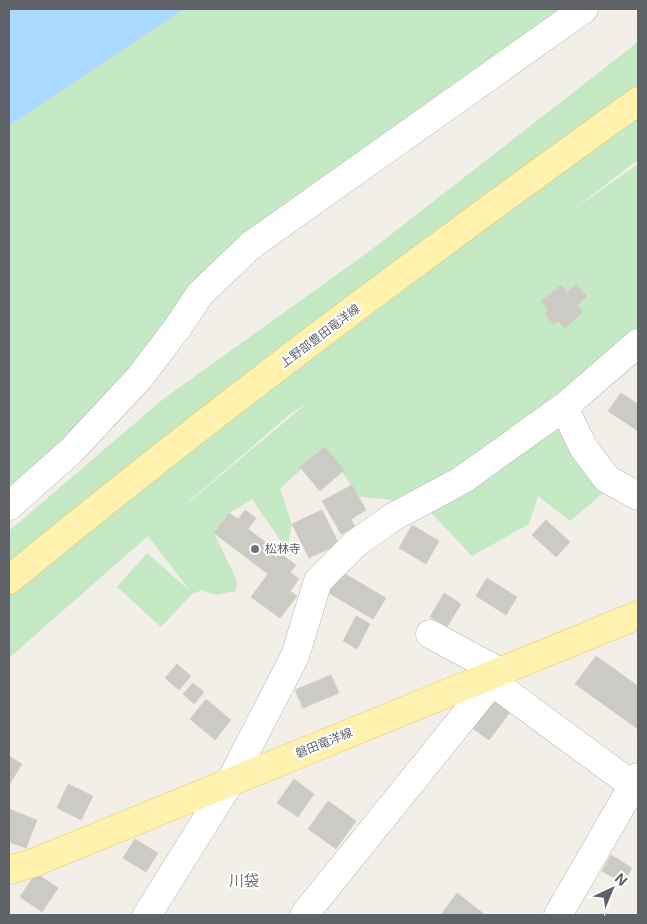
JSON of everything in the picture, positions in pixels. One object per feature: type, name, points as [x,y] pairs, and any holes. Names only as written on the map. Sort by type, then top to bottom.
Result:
[{"type":"main road","name":"上野部豊田竜洋線","points":[[9,580],[233,401],[525,182],[638,101]]},
{"type":"main road","name":"磐田竜洋線","points":[[9,870],[33,863],[638,616]]},
{"type":"street","points":[[9,506],[71,451],[134,384],[178,327],[200,294],[250,246],[584,9]]},
{"type":"street","points":[[147,915],[230,782],[295,656],[318,581],[355,544],[392,517],[462,480],[564,407],[638,343]]},
{"type":"street","points":[[564,407],[583,446],[607,479],[638,496]]},
{"type":"street","points":[[430,634],[494,676],[636,784],[558,915]]},
{"type":"street","points":[[304,915],[494,676]]},
{"type":"green space","points":[[184,9],[573,9],[225,270],[115,404],[9,490],[9,126]]},
{"type":"green space","points":[[638,42],[638,160],[567,214],[638,164],[638,340],[568,414],[615,483],[570,521],[538,496],[529,524],[472,556],[421,502],[359,497],[325,447],[280,489],[292,524],[287,550],[252,499],[229,513],[214,533],[237,581],[236,591],[215,595],[202,590],[192,594],[161,627],[117,587],[147,553],[190,591],[148,536],[9,658],[9,531],[162,400],[371,250]],"holes":[[[307,403],[188,503],[290,414]]]},
{"type":"water","points":[[9,9],[184,9],[9,126]]},
{"type":"building","points":[[576,284],[587,296],[577,306],[583,312],[565,328],[558,321],[554,325],[545,314],[548,310],[541,301],[561,285],[567,292]]},
{"type":"building","points":[[621,393],[638,404],[638,431],[608,411]]},
{"type":"building","points":[[325,447],[344,470],[320,491],[300,467]]},
{"type":"building","points":[[352,485],[366,510],[351,519],[355,527],[341,534],[322,501]]},
{"type":"building","name":"松林寺","points":[[245,510],[256,518],[248,529],[296,565],[290,572],[299,579],[290,591],[297,596],[280,618],[251,597],[268,574],[214,533],[229,513],[238,519]]},
{"type":"building","points":[[322,510],[339,544],[309,558],[292,524]]},
{"type":"building","points":[[546,520],[570,542],[556,557],[532,535]]},
{"type":"building","points":[[412,525],[439,541],[426,564],[399,548]]},
{"type":"building","points":[[342,572],[386,598],[373,619],[329,593]]},
{"type":"building","points":[[487,578],[517,597],[506,615],[476,596]]},
{"type":"building","points":[[444,593],[461,604],[447,627],[430,617]]},
{"type":"building","points":[[356,616],[370,624],[357,649],[343,641]]},
{"type":"building","points":[[596,656],[638,686],[638,729],[575,684]]},
{"type":"building","points":[[177,664],[191,676],[179,690],[165,678]]},
{"type":"building","points":[[331,675],[339,693],[303,708],[295,690]]},
{"type":"building","points":[[193,683],[204,692],[194,704],[183,694]]},
{"type":"building","points":[[494,698],[511,711],[489,740],[472,728]]},
{"type":"building","points":[[206,699],[231,720],[215,740],[190,719]]},
{"type":"building","points":[[9,756],[22,764],[9,785]]},
{"type":"building","points":[[294,779],[314,794],[298,817],[277,803]]},
{"type":"building","points":[[68,784],[93,796],[81,820],[57,808]]},
{"type":"building","points":[[328,801],[356,821],[336,849],[308,829]]},
{"type":"building","points":[[9,809],[37,820],[26,848],[9,842]]},
{"type":"building","points":[[135,839],[158,853],[146,872],[123,858]]},
{"type":"building","points":[[611,855],[632,868],[623,883],[602,871]]},
{"type":"building","points":[[36,873],[58,888],[42,912],[20,897]]},
{"type":"building","points":[[457,893],[484,914],[441,915]]},
{"type":"place","name":"松林寺","points":[[255,549]]},
{"type":"district","name":"川袋","points":[[244,881]]}]
